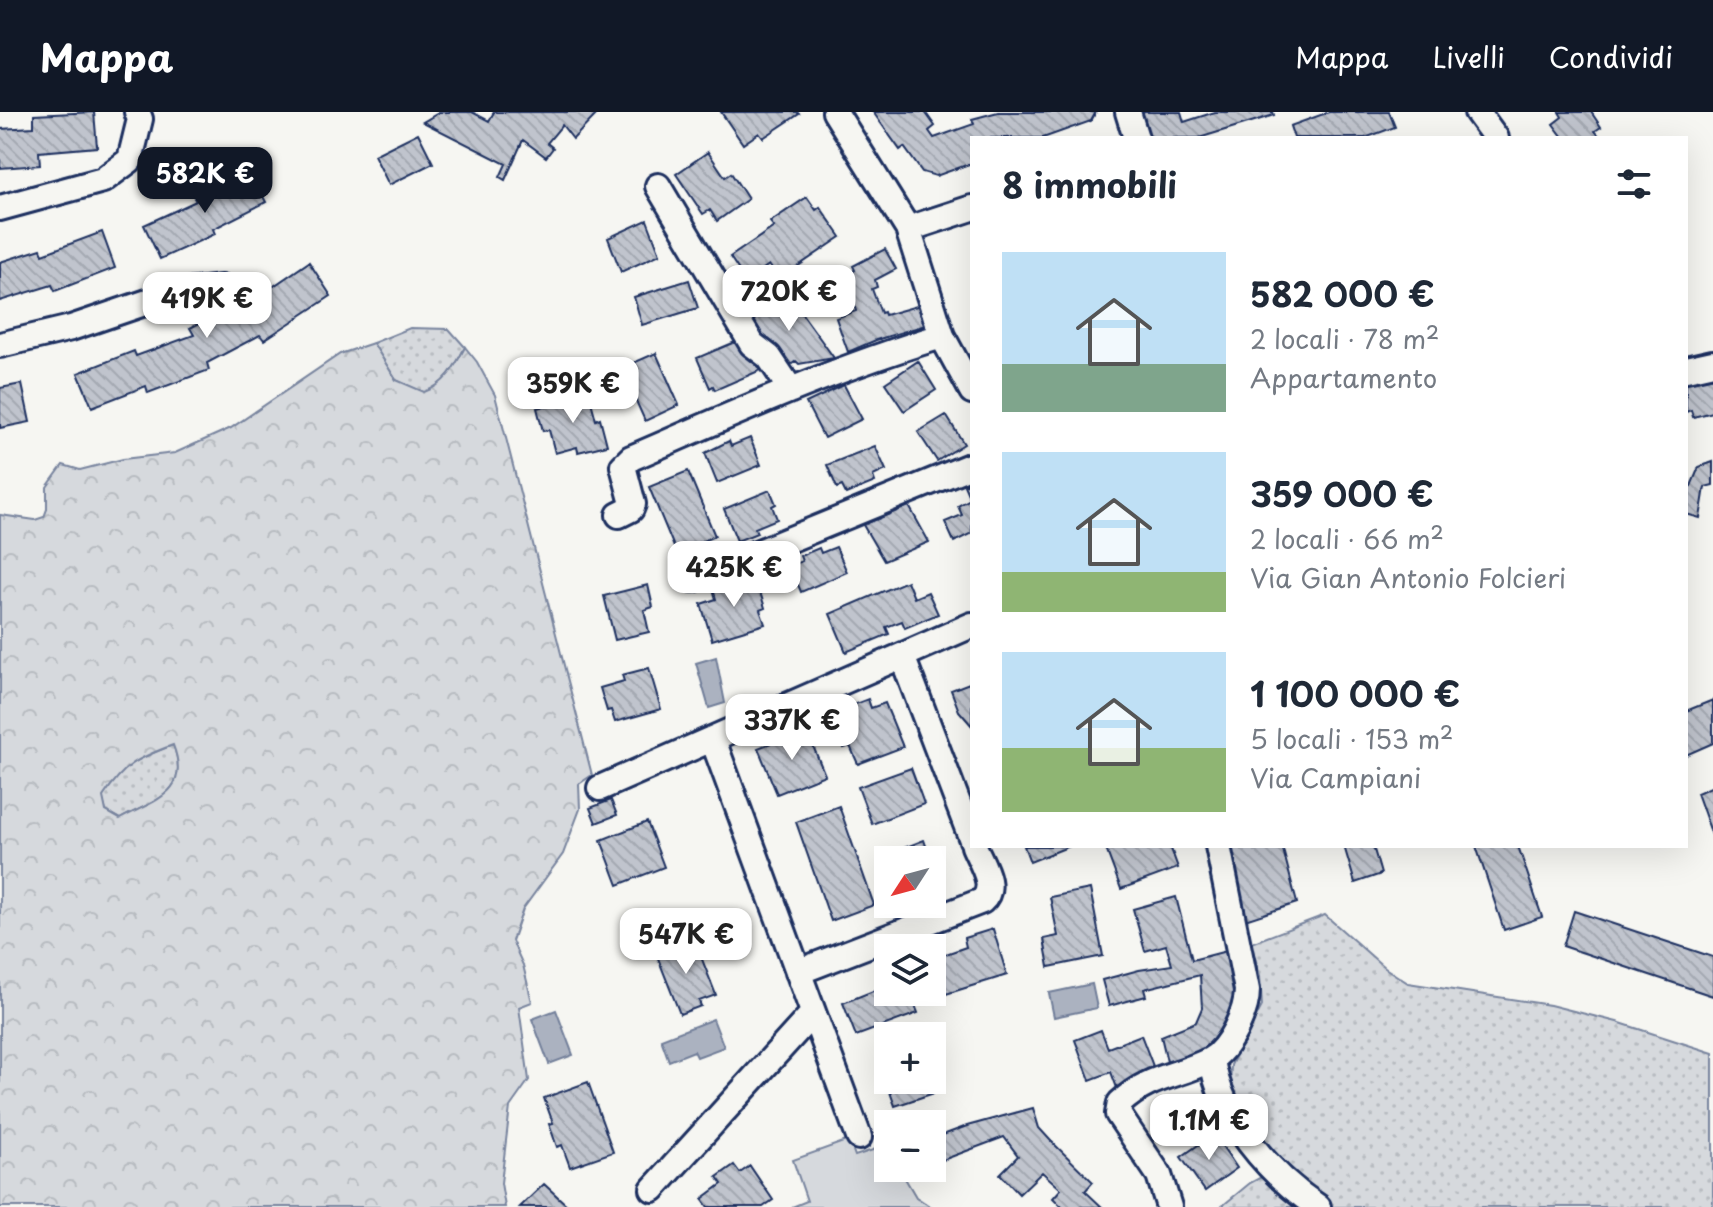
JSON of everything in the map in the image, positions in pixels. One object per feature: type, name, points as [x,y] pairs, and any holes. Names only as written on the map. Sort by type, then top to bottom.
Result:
[{"type":"street","points":[[0,208],[103,180],[130,160],[140,119],[137,112]]},
{"type":"street","points":[[835,112],[908,229],[942,336],[970,387]]},
{"type":"street","points":[[1128,112],[1135,136]]},
{"type":"street","points":[[1477,112],[1495,136]]},
{"type":"street","points":[[658,186],[752,344],[769,357],[791,390]]},
{"type":"street","points":[[908,229],[970,209]]},
{"type":"street","points":[[0,345],[71,328],[171,294],[222,288]]},
{"type":"street","points":[[619,515],[631,509],[633,504],[623,466],[631,458],[791,390],[942,336]]},
{"type":"street","points":[[1688,369],[1713,363]]},
{"type":"street","points":[[693,579],[970,466]]},
{"type":"street","points":[[600,788],[970,626]]},
{"type":"street","points":[[902,656],[970,835]]},
{"type":"street","points":[[713,740],[859,1137]]},
{"type":"street","points":[[798,972],[982,901],[988,896],[990,887],[975,848]]},
{"type":"street","points":[[1169,1207],[1159,1175],[1118,1114],[1120,1103],[1141,1085],[1212,1059],[1241,1022],[1247,1006],[1245,979],[1218,848]]},
{"type":"street","points":[[653,1189],[813,1013]]},
{"type":"street","points":[[1212,1059],[1215,1081],[1234,1122],[1273,1168],[1318,1207]]},
{"type":"green space","points":[[410,328],[449,329],[465,347],[449,375],[424,393],[396,380],[373,343]]},
{"type":"green space","points":[[373,343],[396,380],[424,392],[444,380],[465,347],[477,362],[495,395],[592,775],[579,784],[580,809],[563,854],[523,909],[512,941],[523,965],[532,1002],[519,1007],[529,1080],[510,1107],[501,1183],[505,1207],[0,1207],[0,515],[35,520],[44,517],[47,487],[63,465],[80,470],[123,459],[175,453],[231,428],[340,354]],"holes":[[[173,745],[178,761],[173,785],[156,800],[120,819],[106,811],[103,797],[132,764]]]},
{"type":"green space","points":[[173,745],[178,775],[166,793],[120,819],[106,811],[102,797],[125,769]]},
{"type":"green space","points":[[1325,915],[1385,968],[1408,983],[1550,1005],[1617,1022],[1713,1053],[1713,1207],[1329,1207],[1263,1147],[1230,1087],[1231,1065],[1262,1006],[1260,976],[1251,943]]},
{"type":"green space","points":[[849,1140],[855,1156],[874,1150],[874,1182],[907,1182],[916,1197],[931,1207],[792,1207],[807,1201],[793,1160]]},
{"type":"green space","points":[[1267,1174],[1303,1207],[1221,1207],[1250,1183]]},
{"type":"shaded area","points":[[716,657],[725,703],[709,708],[696,663]]},
{"type":"shaded area","points":[[1092,984],[1097,1008],[1054,1017],[1049,993]]},
{"type":"shaded area","points":[[556,1010],[573,1055],[549,1064],[532,1019]]},
{"type":"shaded area","points":[[713,1019],[724,1047],[697,1057],[694,1051],[669,1061],[661,1039]]},
{"type":"building","points":[[94,112],[97,147],[39,152],[40,165],[0,168],[0,129],[34,127],[34,115]]},
{"type":"building","points":[[440,112],[472,112],[489,121],[494,112],[599,112],[573,139],[562,125],[547,143],[553,148],[546,157],[523,140],[505,180],[500,177],[506,164],[423,122]]},
{"type":"building","points":[[721,112],[799,114],[763,138],[759,133],[743,144]]},
{"type":"building","points":[[873,112],[925,112],[935,126],[929,131],[934,138],[974,124],[972,119],[998,112],[1096,112],[1091,121],[1049,136],[970,136],[970,164],[936,176],[922,172],[904,147],[900,150]]},
{"type":"building","points":[[1138,112],[1181,112],[1184,122],[1215,112],[1273,112],[1274,115],[1206,136],[1145,136]]},
{"type":"building","points":[[1329,112],[1389,112],[1395,127],[1370,136],[1293,136],[1290,126]]},
{"type":"building","points":[[1559,112],[1591,112],[1601,127],[1595,131],[1599,136],[1562,136],[1553,124],[1562,117]]},
{"type":"building","points":[[418,133],[433,163],[389,185],[374,155]]},
{"type":"building","points":[[708,152],[725,177],[731,173],[748,199],[717,221],[710,210],[703,214],[676,174]]},
{"type":"building","points":[[249,170],[266,202],[213,229],[215,234],[160,259],[144,225],[196,201],[194,198]]},
{"type":"building","points":[[807,197],[816,210],[820,207],[841,237],[779,279],[769,265],[746,281],[730,257],[774,227],[770,222]]},
{"type":"building","points":[[647,220],[660,254],[621,272],[608,238]]},
{"type":"building","points":[[102,232],[115,268],[55,291],[52,285],[0,301],[0,262],[41,249],[43,254]]},
{"type":"building","points":[[885,249],[896,269],[875,280],[877,287],[872,289],[881,313],[885,315],[924,304],[929,324],[848,352],[836,318],[856,311],[844,276],[855,270],[853,266]]},
{"type":"building","points":[[309,262],[331,296],[264,340],[260,335],[207,363],[209,370],[148,393],[146,386],[92,407],[78,373],[134,351],[136,356],[194,335],[190,328],[244,300],[246,305]]},
{"type":"building","points":[[689,280],[698,308],[642,325],[634,297]]},
{"type":"building","points":[[787,293],[834,358],[799,364],[796,361],[788,367],[746,323]]},
{"type":"building","points":[[742,339],[750,358],[755,356],[761,370],[715,390],[713,386],[710,388],[697,358]]},
{"type":"building","points":[[656,353],[679,405],[645,421],[632,392],[626,394],[615,371]]},
{"type":"building","points":[[918,361],[936,390],[904,411],[885,383]]},
{"type":"building","points":[[1713,373],[1713,412],[1693,417],[1691,410],[1688,411],[1688,380]]},
{"type":"building","points":[[22,384],[30,422],[0,428],[0,388]]},
{"type":"building","points":[[844,385],[862,419],[824,438],[806,403]]},
{"type":"building","points":[[589,394],[607,445],[578,452],[577,447],[555,453],[549,430],[543,431],[537,408]]},
{"type":"building","points":[[946,415],[964,444],[937,461],[918,432]]},
{"type":"building","points":[[750,438],[761,465],[717,483],[705,453],[729,441],[731,446]]},
{"type":"building","points":[[875,446],[886,470],[873,476],[875,482],[846,494],[842,486],[837,488],[827,465]]},
{"type":"building","points":[[1713,462],[1713,485],[1705,487],[1700,518],[1688,515],[1688,485],[1691,486],[1699,467]]},
{"type":"building","points":[[688,471],[715,536],[676,552],[649,487]]},
{"type":"building","points":[[970,483],[970,499],[964,485]]},
{"type":"building","points":[[770,490],[776,504],[772,506],[777,519],[755,528],[757,533],[737,541],[724,509]]},
{"type":"building","points":[[970,499],[970,534],[954,542],[945,522],[962,515],[958,506]]},
{"type":"building","points":[[909,506],[929,542],[884,561],[863,525]]},
{"type":"building","points":[[836,547],[847,572],[801,592],[790,566],[802,561],[800,556],[819,548],[821,553]]},
{"type":"building","points":[[755,576],[765,608],[760,610],[765,624],[712,640],[701,604],[716,599],[713,589]]},
{"type":"building","points":[[907,581],[914,598],[928,592],[938,614],[905,628],[902,621],[886,627],[889,634],[846,652],[830,614]]},
{"type":"building","points":[[648,585],[653,607],[644,610],[649,632],[615,640],[604,596]]},
{"type":"building","points":[[649,668],[661,709],[615,722],[611,710],[607,711],[600,688],[624,681],[622,675]]},
{"type":"building","points":[[970,683],[970,724],[959,711],[951,690]]},
{"type":"building","points":[[868,699],[871,708],[885,703],[903,747],[858,764],[850,746],[844,748],[830,714]]},
{"type":"building","points":[[1713,700],[1713,743],[1688,754],[1688,710]]},
{"type":"building","points":[[806,729],[825,775],[777,794],[758,748]]},
{"type":"building","points":[[911,768],[924,804],[872,824],[858,787]]},
{"type":"building","points":[[1713,786],[1713,838],[1697,793]]},
{"type":"building","points":[[611,800],[617,815],[596,823],[590,808]]},
{"type":"building","points":[[839,806],[874,905],[831,921],[796,822]]},
{"type":"building","points":[[647,822],[664,867],[618,885],[601,840]]},
{"type":"building","points":[[924,840],[926,846],[909,846]]},
{"type":"building","points":[[1025,848],[1065,848],[1030,862]]},
{"type":"building","points":[[1171,848],[1178,868],[1121,889],[1106,849]]},
{"type":"building","points":[[1227,848],[1283,848],[1297,903],[1239,922]]},
{"type":"building","points":[[1345,848],[1374,848],[1381,874],[1355,883]]},
{"type":"building","points":[[1477,848],[1519,848],[1542,917],[1504,930]]},
{"type":"building","points":[[1090,889],[1103,956],[1049,967],[1044,939],[1058,936],[1050,897]]},
{"type":"building","points":[[1176,897],[1192,960],[1234,949],[1239,1012],[1208,1052],[1168,1066],[1161,1036],[1196,1022],[1202,1008],[1200,975],[1144,989],[1146,996],[1109,1006],[1102,980],[1172,965],[1166,945],[1145,951],[1133,909]]},
{"type":"building","points":[[1574,911],[1713,957],[1713,996],[1563,946]]},
{"type":"building","points":[[993,929],[1007,975],[946,994],[946,954],[966,947],[964,938]]},
{"type":"building","points":[[694,939],[716,995],[699,1001],[701,1006],[680,1014],[656,953]]},
{"type":"building","points":[[874,991],[874,1006],[915,1006],[918,1013],[894,1022],[874,1022],[874,1029],[856,1036],[843,1003]]},
{"type":"building","points":[[1101,1030],[1108,1048],[1141,1035],[1156,1074],[1117,1088],[1111,1072],[1090,1080],[1075,1040]]},
{"type":"building","points":[[588,1082],[613,1152],[570,1167],[562,1145],[557,1147],[544,1098]]},
{"type":"building","points":[[891,1094],[931,1094],[895,1106]]},
{"type":"building","points":[[1033,1108],[1039,1128],[1093,1182],[1085,1191],[1102,1207],[1062,1207],[1053,1198],[1061,1189],[1042,1172],[1019,1194],[1000,1174],[1018,1156],[1004,1137],[946,1159],[946,1134]]},
{"type":"building","points":[[1214,1134],[1237,1168],[1205,1191],[1181,1157]]},
{"type":"building","points":[[734,1165],[740,1173],[750,1166],[773,1200],[763,1207],[708,1207],[702,1199],[722,1184],[717,1177]]},
{"type":"building","points":[[544,1184],[569,1207],[520,1207]]}]
